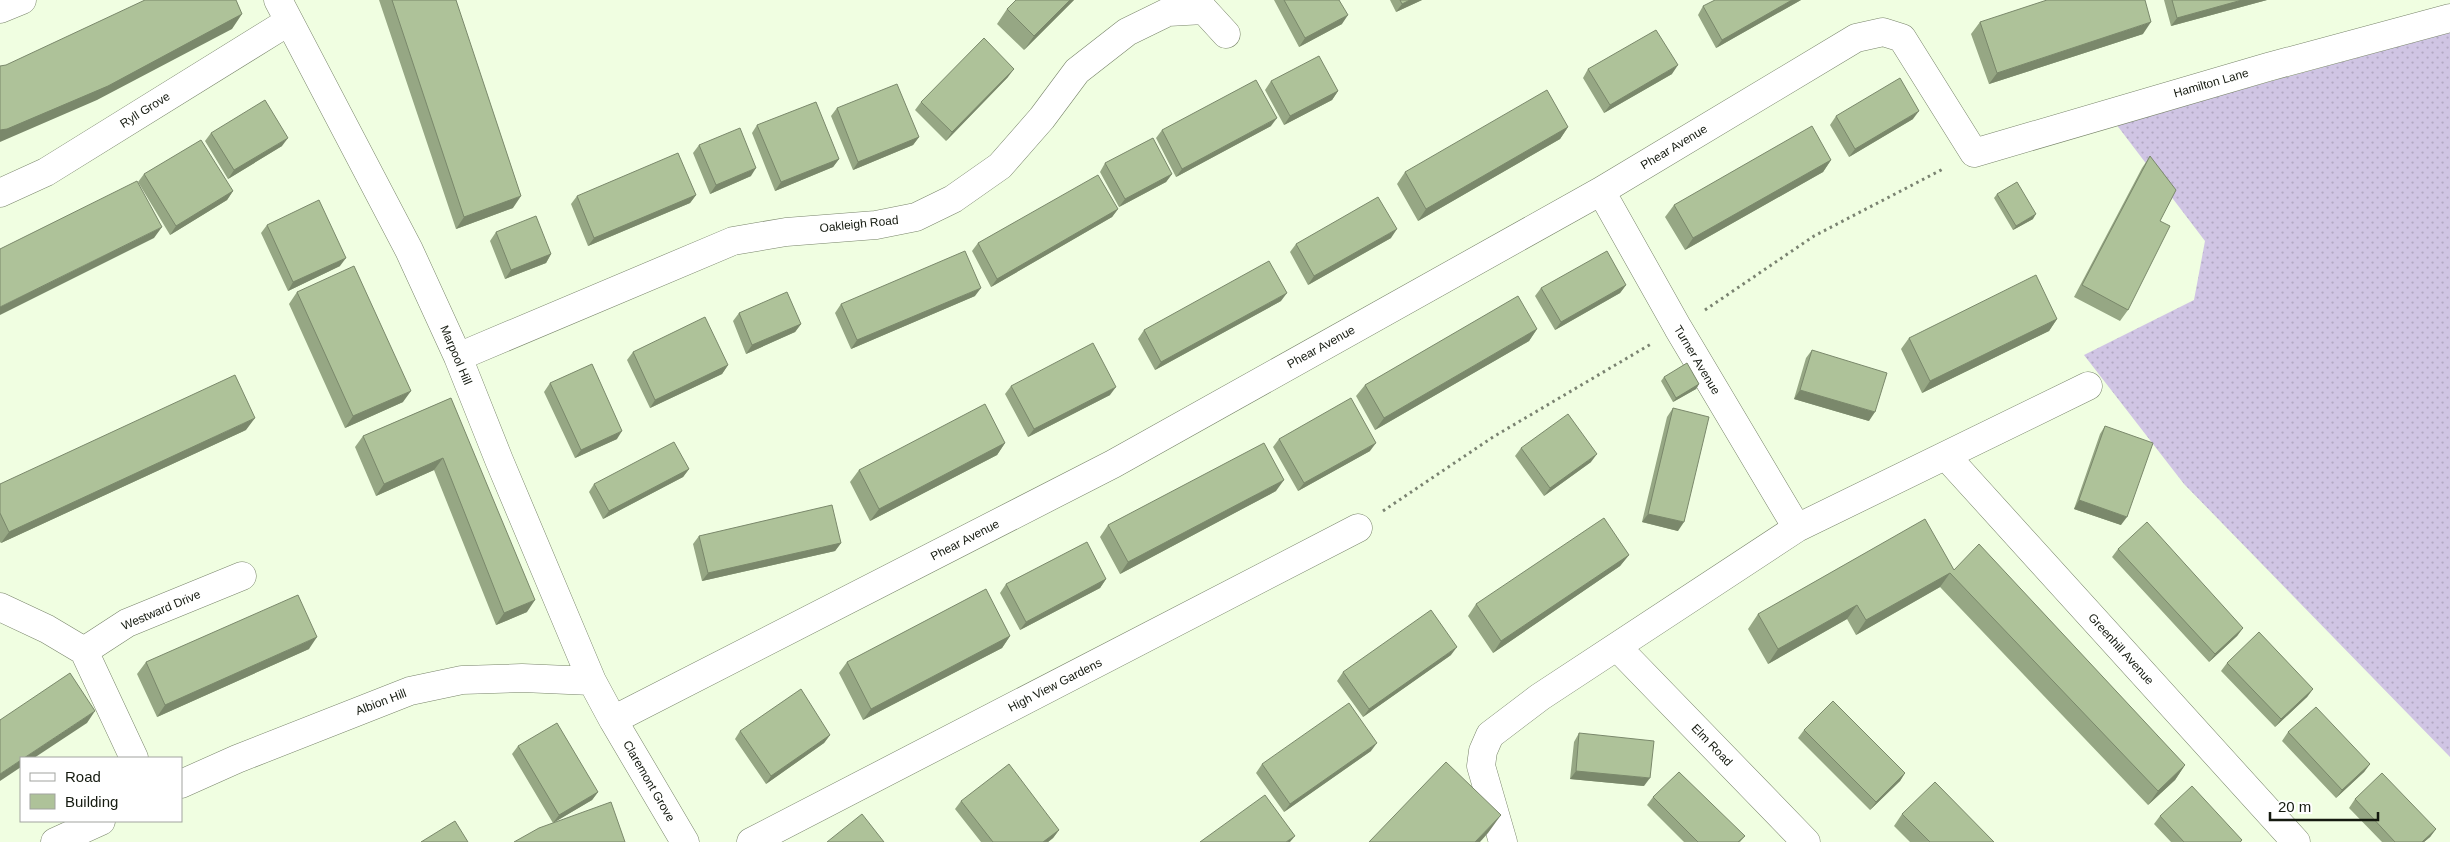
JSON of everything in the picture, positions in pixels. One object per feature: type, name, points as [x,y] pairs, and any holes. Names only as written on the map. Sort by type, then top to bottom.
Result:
[{"type":"street","points":[[0,9],[22,0]]},
{"type":"street","name":"Oakleigh Road","points":[[458,357],[733,241],[786,232],[876,224],[916,217],[953,199],[1000,166],[1042,118],[1077,70],[1127,32],[1168,12],[1204,10],[1226,34]]},
{"type":"street","name":"Ryll Grove","points":[[0,193],[46,172],[283,11]]},
{"type":"street","name":"Marpool Hill","points":[[283,11],[405,242],[458,357],[499,460],[592,680],[613,720]]},
{"type":"street","name":"Hamilton Lane","points":[[1974,153],[2268,67],[2450,18]]},
{"type":"street","name":"Phear Avenue","points":[[613,720],[1113,464],[1601,191],[1856,38],[1882,32],[1902,38],[1974,153]]},
{"type":"street","name":"Turner Avenue","points":[[1601,191],[1678,328],[1797,528]]},
{"type":"street","points":[[1503,842],[1481,766],[1483,751],[1490,735],[1540,697],[1797,528],[2088,386]]},
{"type":"street","name":"Greenhill Avenue","points":[[1946,456],[2296,842]]},
{"type":"street","name":"High View Gardens","points":[[751,842],[1358,528]]},
{"type":"street","name":"Westward Drive","points":[[84,651],[126,623],[242,576]]},
{"type":"street","points":[[0,606],[47,629],[84,651],[134,757]]},
{"type":"street","name":"Elm Road","points":[[1617,647],[1806,842]]},
{"type":"street","name":"Albion Hill","points":[[182,784],[237,759],[410,691],[462,680],[522,678],[592,680]]},
{"type":"street","name":"Claremont Grove","points":[[613,720],[685,842]]},
{"type":"street","points":[[56,842],[99,822]]},
{"type":"shaded area","points":[[2450,32],[2450,757],[2184,484],[2084,355],[2194,300],[2205,241],[2116,124]]},
{"type":"building","points":[[145,0],[236,0],[242,14],[108,86],[7,129],[0,130],[0,66],[6,65]]},
{"type":"building","points":[[392,0],[456,0],[521,196],[464,217]]},
{"type":"building","points":[[1016,0],[1070,0],[1034,36],[1007,9]]},
{"type":"building","points":[[1284,0],[1339,0],[1348,15],[1305,38]]},
{"type":"building","points":[[1400,0],[1410,0],[1402,4]]},
{"type":"building","points":[[1715,0],[1792,0],[1722,40],[1703,6]]},
{"type":"building","points":[[2047,0],[2145,0],[2151,22],[1997,73],[1980,22]]},
{"type":"building","points":[[2172,0],[2242,0],[2177,18]]},
{"type":"building","points":[[1656,30],[1678,65],[1610,105],[1588,69]]},
{"type":"building","points":[[984,38],[1014,69],[952,132],[921,102]]},
{"type":"building","points":[[1319,56],[1338,91],[1290,116],[1271,81]]},
{"type":"building","points":[[1900,78],[1919,111],[1855,149],[1836,116]]},
{"type":"building","points":[[1256,80],[1277,118],[1182,169],[1162,130]]},
{"type":"building","points":[[897,84],[919,137],[858,162],[837,108]]},
{"type":"building","points":[[1547,90],[1568,127],[1426,209],[1405,172]]},
{"type":"building","points":[[265,100],[288,138],[234,170],[211,133]]},
{"type":"building","points":[[816,102],[839,159],[781,182],[757,125]]},
{"type":"building","points":[[1812,126],[1831,160],[1693,238],[1674,205]]},
{"type":"building","points":[[740,128],[756,168],[716,185],[699,145]]},
{"type":"building","points":[[1153,138],[1172,174],[1125,199],[1105,163]]},
{"type":"building","points":[[201,140],[233,191],[176,226],[144,174]]},
{"type":"building","points":[[678,153],[696,195],[594,238],[577,196]]},
{"type":"building","points":[[2150,156],[2176,190],[2160,221],[2170,226],[2128,310],[2082,285]]},
{"type":"building","points":[[1098,175],[1118,209],[997,279],[978,243]]},
{"type":"building","points":[[137,181],[162,227],[0,307],[0,249]]},
{"type":"building","points":[[2017,182],[2036,214],[2016,226],[1997,194]]},
{"type":"building","points":[[1378,197],[1397,229],[1314,276],[1296,244]]},
{"type":"building","points":[[319,200],[346,258],[293,282],[267,225]]},
{"type":"building","points":[[536,216],[551,254],[511,270],[496,232]]},
{"type":"building","points":[[965,251],[981,288],[857,340],[841,304]]},
{"type":"building","points":[[1607,251],[1626,285],[1561,322],[1541,288]]},
{"type":"building","points":[[1269,261],[1287,293],[1161,362],[1144,330]]},
{"type":"building","points":[[354,266],[411,391],[353,416],[297,292]]},
{"type":"building","points":[[2036,275],[2057,319],[1930,381],[1909,338]]},
{"type":"building","points":[[787,292],[801,324],[752,345],[739,313]]},
{"type":"building","points":[[1518,296],[1537,329],[1384,418],[1365,385]]},
{"type":"building","points":[[705,317],[728,365],[655,400],[633,352]]},
{"type":"building","points":[[1093,343],[1116,387],[1034,429],[1011,386]]},
{"type":"building","points":[[1812,350],[1887,373],[1875,412],[1800,390]]},
{"type":"building","points":[[1687,363],[1699,384],[1676,398],[1664,377]]},
{"type":"building","points":[[592,364],[622,431],[581,450],[550,383]]},
{"type":"building","points":[[235,375],[255,418],[9,532],[0,513],[0,484]]},
{"type":"building","points":[[451,398],[535,600],[504,613],[443,458],[384,484],[363,436]]},
{"type":"building","points":[[1351,398],[1376,443],[1304,483],[1279,439]]},
{"type":"building","points":[[985,404],[1005,443],[879,509],[859,470]]},
{"type":"building","points":[[1673,408],[1709,417],[1684,522],[1648,514]]},
{"type":"building","points":[[1568,414],[1597,454],[1550,488],[1521,448]]},
{"type":"building","points":[[2105,426],[2153,443],[2127,517],[2079,500]]},
{"type":"building","points":[[674,442],[689,469],[609,511],[594,484]]},
{"type":"building","points":[[1264,443],[1284,480],[1128,562],[1108,525]]},
{"type":"building","points":[[832,505],[841,543],[708,573],[699,536]]},
{"type":"building","points":[[1604,518],[1629,555],[1501,641],[1476,604]]},
{"type":"building","points":[[1925,519],[1954,570],[1979,544],[2185,765],[2158,791],[1950,573],[1866,620],[1857,605],[1778,649],[1758,614]]},
{"type":"building","points":[[2147,522],[2243,628],[2215,654],[2118,549]]},
{"type":"building","points":[[1087,542],[1106,579],[1026,622],[1006,584]]},
{"type":"building","points":[[986,589],[1010,636],[871,709],[847,662]]},
{"type":"building","points":[[298,595],[317,637],[165,705],[146,662]]},
{"type":"building","points":[[1431,610],[1457,647],[1369,709],[1343,672]]},
{"type":"building","points":[[2259,632],[2313,689],[2281,719],[2227,663]]},
{"type":"building","points":[[70,673],[95,711],[26,757],[20,757],[20,761],[0,774],[0,720]]},
{"type":"building","points":[[801,689],[830,735],[771,776],[740,731]]},
{"type":"building","points":[[1833,701],[1905,773],[1876,802],[1804,730]]},
{"type":"building","points":[[1349,703],[1377,743],[1290,804],[1262,764]]},
{"type":"building","points":[[2316,707],[2370,764],[2342,790],[2288,732]]},
{"type":"building","points":[[557,723],[598,792],[559,815],[518,746]]},
{"type":"building","points":[[1579,733],[1654,741],[1650,778],[1576,771]]},
{"type":"building","points":[[1446,762],[1501,815],[1475,842],[1369,842]]},
{"type":"building","points":[[1009,764],[1059,830],[1043,842],[993,842],[961,801]]},
{"type":"building","points":[[1679,772],[1745,836],[1738,842],[1698,842],[1653,797]]},
{"type":"building","points":[[2382,773],[2436,829],[2422,842],[2395,842],[2355,799]]},
{"type":"building","points":[[1935,782],[1994,842],[1930,842],[1902,814]]},
{"type":"building","points":[[2192,786],[2242,840],[2240,842],[2184,842],[2160,816]]},
{"type":"building","points":[[1265,795],[1295,836],[1286,842],[1200,842]]},
{"type":"building","points":[[611,802],[625,842],[514,842],[539,828]]},
{"type":"building","points":[[862,814],[884,842],[827,842]]},
{"type":"building","points":[[455,821],[468,842],[421,842]]}]
